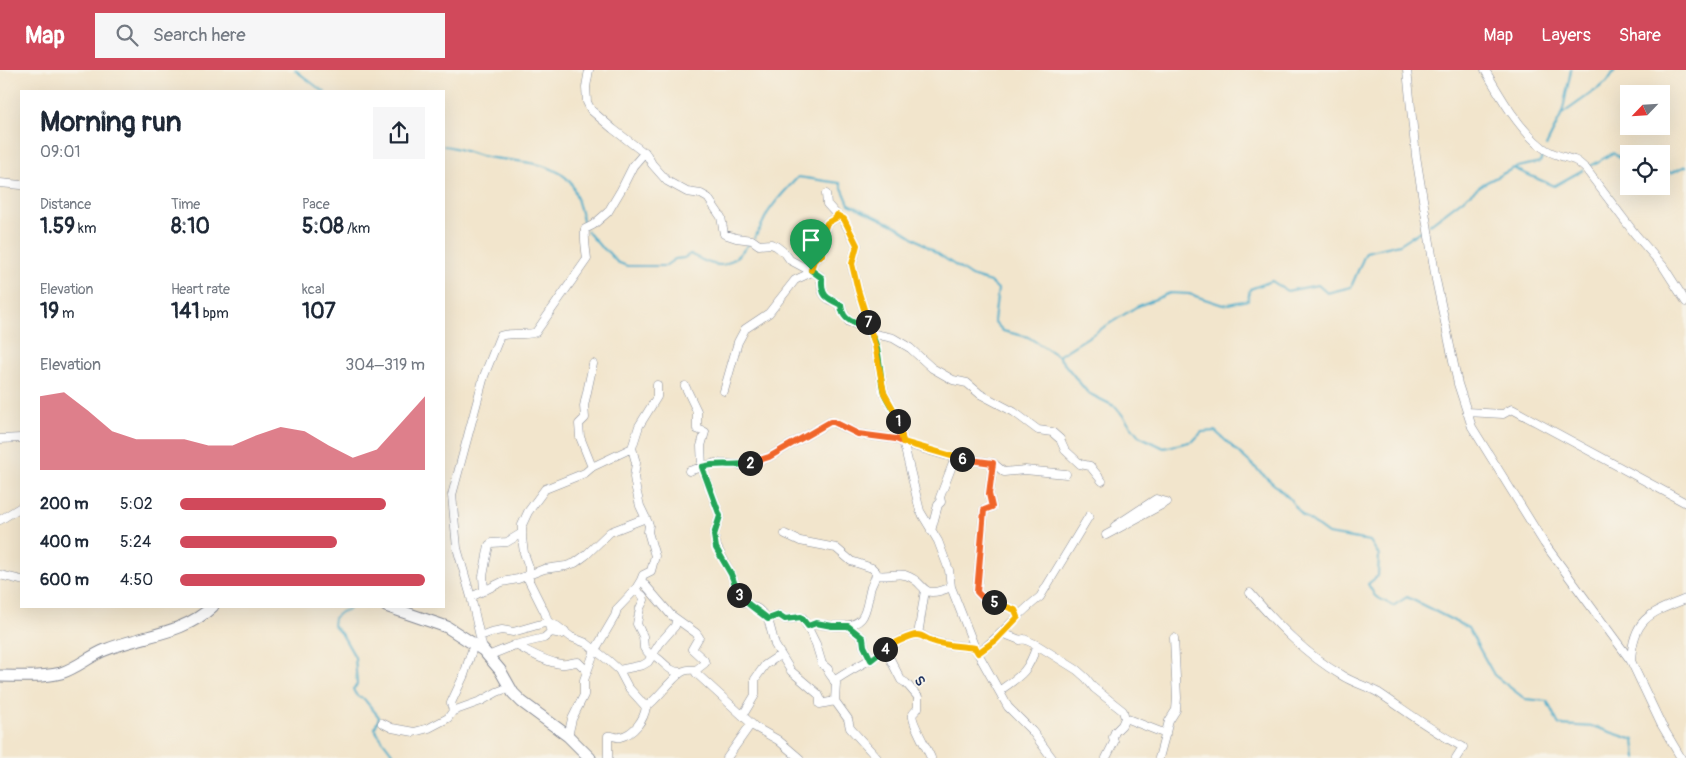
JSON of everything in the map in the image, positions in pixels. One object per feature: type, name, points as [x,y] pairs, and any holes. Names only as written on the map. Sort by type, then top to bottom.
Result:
[{"type":"street","points":[[589,70],[586,87],[587,102],[591,110],[645,152],[652,164],[667,180],[687,192],[701,194],[708,198],[721,217],[724,234],[752,240],[759,245],[771,244],[782,250],[790,260],[811,270],[822,278],[822,290],[830,301],[841,305],[841,309],[849,322],[861,326],[870,333],[893,338],[910,348],[932,368],[953,380],[967,383],[980,394],[1014,412],[1038,430],[1052,432],[1060,439],[1065,450],[1080,464],[1090,466],[1102,481]]},
{"type":"street","points":[[1407,70],[1416,156],[1436,280],[1458,384],[1466,412],[1483,446],[1544,543],[1630,661],[1661,724],[1681,758]]},
{"type":"street","points":[[1485,70],[1504,102],[1543,148],[1556,155],[1576,160],[1586,169],[1634,234],[1663,266],[1686,302]]},
{"type":"street","points":[[481,647],[471,597],[456,548],[452,495],[484,376],[500,336],[508,333],[531,335],[536,332],[587,259],[584,250],[586,244],[585,229],[593,225],[608,212],[633,166],[645,152]]},
{"type":"street","points":[[0,182],[20,185]]},
{"type":"street","points":[[826,194],[827,204],[837,215],[844,219],[857,245],[852,264],[870,333],[875,345],[884,393],[897,416],[918,504],[938,542],[949,570],[951,587],[977,650],[1008,707],[1032,731],[1052,758]]},
{"type":"street","points":[[724,391],[738,342],[745,329],[769,313],[795,280],[810,272],[814,260],[822,255],[827,223],[836,218],[837,215]]},
{"type":"street","points":[[592,467],[580,437],[579,424],[584,418],[584,406],[593,364]]},
{"type":"street","points":[[568,736],[572,719],[584,694],[584,680],[595,650],[615,616],[617,609],[635,590],[643,575],[651,571],[655,559],[648,532],[649,525],[640,506],[636,489],[634,477],[636,463],[632,448],[634,436],[642,418],[657,397],[657,385]]},
{"type":"street","points":[[685,386],[698,411],[697,430],[705,432],[701,446],[702,467],[720,516],[714,535],[716,548],[744,602],[758,609],[768,619],[775,644],[791,671],[818,694],[821,701],[820,704],[835,702]]},
{"type":"street","points":[[1466,412],[1503,414],[1512,409],[1686,502]]},
{"type":"street","points":[[689,471],[716,463],[740,465],[752,463],[769,457],[830,422],[834,422],[858,434],[896,439],[955,458],[993,463],[1004,472],[1025,470],[1066,474]]},
{"type":"street","points":[[0,439],[20,438]]},
{"type":"street","points":[[551,632],[528,576],[529,567],[524,553],[522,524],[528,512],[545,489],[585,473],[592,467],[632,448]]},
{"type":"street","points":[[931,531],[938,505],[941,502],[940,496],[955,458]]},
{"type":"street","points":[[993,463],[989,494],[992,507],[984,510],[977,592],[982,597],[1015,610],[1018,617]]},
{"type":"street","points":[[1106,535],[1167,502],[1156,499],[1115,526]]},
{"type":"street","points":[[0,520],[20,508]]},
{"type":"street","points":[[834,680],[871,660],[885,649],[913,636],[922,635],[928,640],[938,643],[977,650],[1002,633],[1040,597],[1089,516]]},
{"type":"street","points":[[471,597],[502,582],[528,576],[544,569],[575,563],[610,532],[646,518]]},
{"type":"street","points":[[484,591],[484,576],[489,544],[506,542],[522,533]]},
{"type":"street","points":[[785,534],[800,542],[836,548],[851,561],[875,570],[877,574],[907,576],[930,593],[951,587]]},
{"type":"street","points":[[808,626],[816,623],[832,626],[855,624],[864,617],[870,601],[871,588],[877,574]]},
{"type":"street","points":[[0,575],[20,580]]},
{"type":"street","points":[[635,590],[643,596],[644,600],[640,608],[637,624],[643,636],[644,648],[652,656],[660,658],[674,672],[696,670],[705,664],[704,660],[692,649],[698,637],[696,633],[676,621],[641,580]]},
{"type":"street","points":[[918,635],[925,590]]},
{"type":"street","points":[[1250,593],[1276,622],[1304,648],[1339,674],[1378,693],[1411,716],[1462,747],[1456,758]]},
{"type":"street","points":[[1630,661],[1634,638],[1642,621],[1663,608],[1686,599]]},
{"type":"street","points":[[0,676],[60,673],[104,650],[177,629],[206,614],[211,608]]},
{"type":"street","points":[[392,608],[447,627],[481,647],[522,702],[568,736],[590,758]]},
{"type":"street","points":[[768,619],[779,615],[785,619],[801,617],[808,626],[819,651],[822,664],[828,669],[836,683],[835,702],[848,719],[850,728],[877,758]]},
{"type":"street","points":[[619,670],[643,665],[648,662],[660,643],[675,626],[676,621]]},
{"type":"street","points":[[453,711],[451,703],[464,675],[491,632],[502,630],[513,632],[548,622],[566,631],[571,637],[586,643],[619,670],[628,687],[646,707]]},
{"type":"street","points":[[848,626],[863,638],[864,646],[871,660]]},
{"type":"street","points":[[551,632],[562,634],[566,631]]},
{"type":"street","points":[[481,647],[515,645],[544,638],[551,632]]},
{"type":"street","points":[[1002,633],[1020,640],[1024,639],[1036,645],[1086,678],[1094,688],[1123,711],[1125,718]]},
{"type":"street","points":[[1159,758],[1169,720],[1176,710],[1174,638]]},
{"type":"street","points":[[515,645],[546,661],[564,664],[578,662],[587,671]]},
{"type":"street","points":[[999,691],[1026,670],[1032,660],[1036,645]]},
{"type":"street","name":"s","points":[[885,649],[901,680],[918,696],[918,708],[912,718],[931,758]]},
{"type":"street","points":[[743,715],[755,695],[755,679],[765,665],[780,655]]},
{"type":"street","points":[[696,670],[696,673],[706,684],[751,724],[778,740],[798,758]]},
{"type":"street","points":[[608,758],[608,736],[621,737],[634,731],[645,714],[646,707],[681,672]]},
{"type":"street","points":[[382,724],[414,732],[429,728],[448,718],[453,711],[481,701],[510,687]]},
{"type":"street","points":[[1125,718],[1166,734]]},
{"type":"street","points":[[1106,758],[1114,742],[1115,732],[1125,718]]},
{"type":"street","points":[[727,758],[751,724]]},
{"type":"waterway","points":[[295,70],[321,90]]},
{"type":"waterway","points":[[1546,146],[1562,114],[1571,70]]},
{"type":"waterway","points":[[1562,114],[1607,82],[1615,70]]},
{"type":"waterway","points":[[445,146],[481,156],[542,165],[563,175],[573,187],[585,227]]},
{"type":"waterway","points":[[1587,168],[1613,153],[1620,158]]},
{"type":"waterway","points":[[1429,225],[1483,184],[1514,168],[1540,162],[1543,155]]},
{"type":"waterway","points":[[1670,172],[1686,166]]},
{"type":"waterway","points":[[1515,169],[1554,186],[1583,170]]},
{"type":"waterway","points":[[754,238],[770,209],[798,177],[840,183],[849,204],[898,227],[971,276],[990,282],[998,289],[994,321],[1003,331],[1028,337],[1058,356],[1088,393],[1116,407],[1139,436],[1164,448],[1193,441],[1202,432],[1215,431],[1289,498],[1302,515],[1328,534],[1370,541],[1379,555],[1378,576],[1368,584],[1375,596],[1393,606],[1407,597],[1468,628],[1494,675],[1525,699],[1547,701],[1559,725],[1595,727],[1634,740],[1636,758]]},
{"type":"waterway","points":[[1058,356],[1136,307],[1170,293],[1189,294],[1223,305],[1248,300],[1250,289],[1272,281],[1287,291],[1318,285],[1327,293],[1351,287],[1366,252],[1400,244],[1425,228]]},
{"type":"waterway","points":[[587,231],[617,262],[627,266],[665,266],[675,259],[684,258],[690,254],[712,264],[724,265],[737,256],[751,241]]},
{"type":"waterway","points":[[349,608],[334,618],[333,625],[343,636],[355,657],[357,685],[353,689],[356,695],[364,699],[379,717],[375,728],[377,733],[396,758]]},
{"type":"route","points":[[811,270],[814,260],[822,255],[823,238],[827,223],[836,218],[837,215],[844,219],[857,245],[852,264],[858,290],[875,345],[881,376],[884,393],[892,410],[897,416],[902,435],[903,442],[955,458],[993,463],[989,494],[992,507],[984,510],[980,537],[977,592],[982,597],[1015,610],[1018,617],[996,640],[978,653],[975,648],[938,643],[918,635],[888,646],[871,660],[864,646],[863,638],[856,630],[848,626],[816,623],[808,626],[801,617],[785,619],[779,615],[768,619],[758,609],[744,602],[716,548],[714,535],[720,521],[720,516],[702,467],[716,463],[740,465],[752,463],[769,457],[830,422],[834,422],[858,434],[896,439],[903,442],[897,416],[884,393],[875,345],[870,333],[861,326],[849,322],[841,309],[841,305],[830,301],[822,290],[822,278],[811,270]]}]
